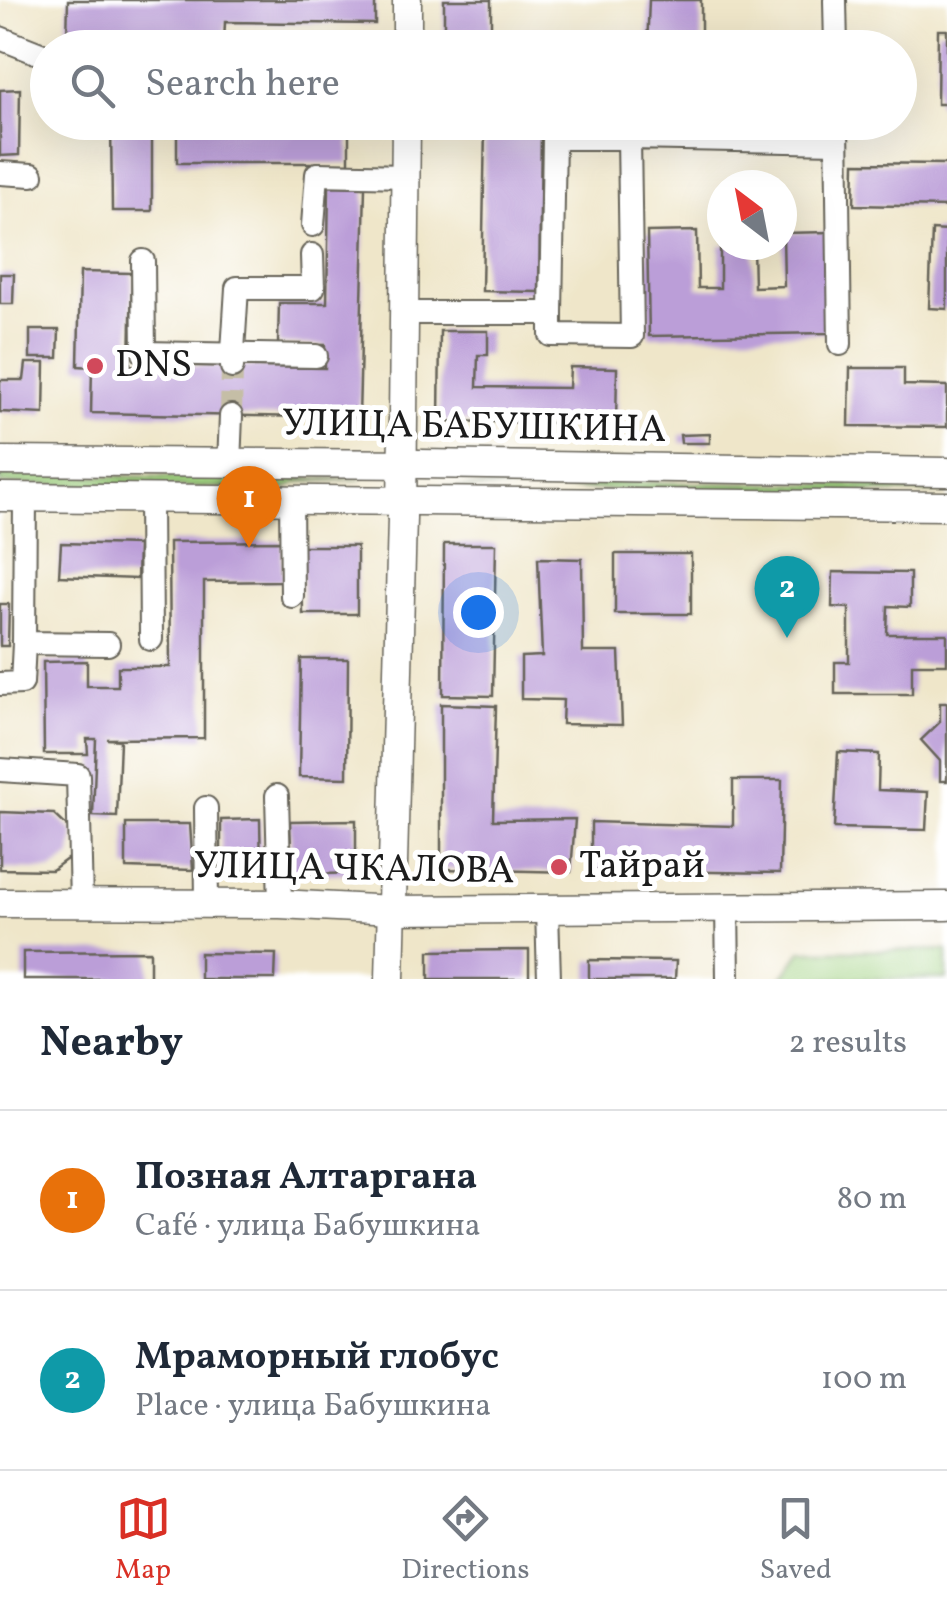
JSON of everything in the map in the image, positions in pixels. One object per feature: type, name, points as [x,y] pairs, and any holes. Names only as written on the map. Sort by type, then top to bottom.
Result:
[{"type":"main road","points":[[407,30],[408,0]]},
{"type":"main road","points":[[390,979],[403,500],[406,140]]},
{"type":"main road","name":"УЛИЦА БАБУШКИНА","points":[[0,461],[947,472]]},
{"type":"main road","name":"УЛИЦА БАБУШКИНА","points":[[12,497],[947,506]]},
{"type":"main road","name":"УЛИЦА ЧКАЛОВА","points":[[0,903],[280,904],[392,910],[947,906]]},
{"type":"street","points":[[835,0],[836,30]]},
{"type":"street","points":[[0,38],[30,50]]},
{"type":"street","points":[[554,140],[551,334],[632,336],[629,140]]},
{"type":"street","points":[[837,140],[840,344]]},
{"type":"street","points":[[0,173],[32,175]]},
{"type":"street","points":[[313,226],[316,174],[406,176]]},
{"type":"street","points":[[232,362],[238,288],[313,288],[312,255]]},
{"type":"street","points":[[143,261],[144,353],[232,362],[316,356]]},
{"type":"street","points":[[405,313],[551,313]]},
{"type":"street","points":[[228,464],[231,416]]},
{"type":"street","points":[[0,684],[22,683],[24,591],[12,497]]},
{"type":"street","points":[[150,498],[151,639]]},
{"type":"street","points":[[291,499],[292,596]]},
{"type":"street","points":[[0,590],[24,591]]},
{"type":"street","points":[[24,643],[108,644]]},
{"type":"street","points":[[0,770],[78,775],[81,904]]},
{"type":"street","points":[[277,796],[280,904]]},
{"type":"street","points":[[206,808],[206,904]]},
{"type":"street","points":[[727,906],[728,979]]},
{"type":"street","points":[[547,910],[549,979]]},
{"type":"green space","points":[[0,475],[362,479],[298,482],[284,489],[0,484]]},
{"type":"green space","points":[[518,481],[947,486],[947,493],[439,488],[496,487]]},
{"type":"green space","points":[[947,950],[947,979],[781,979],[801,951]]},
{"type":"building","points":[[68,0],[375,0],[375,24],[225,22],[225,30],[67,30]]},
{"type":"building","points":[[444,0],[491,0],[491,30],[444,30]]},
{"type":"building","points":[[649,0],[701,0],[701,30],[648,30]]},
{"type":"building","points":[[938,30],[947,30],[947,104],[937,104]]},
{"type":"building","points":[[20,89],[19,155],[0,156],[0,90]]},
{"type":"building","points":[[111,140],[152,140],[152,211],[112,211]]},
{"type":"building","points":[[177,140],[349,140],[349,163],[177,163]]},
{"type":"building","points":[[485,140],[541,140],[539,292],[482,291]]},
{"type":"building","points":[[855,163],[947,164],[947,207],[854,205]]},
{"type":"building","points":[[329,186],[365,187],[359,418],[91,413],[92,367],[78,366],[80,272],[132,273],[130,365],[325,368],[325,345],[278,344],[279,303],[327,303]]},
{"type":"building","points":[[932,230],[947,231],[947,309],[929,308]]},
{"type":"building","points":[[697,231],[698,288],[720,288],[720,260],[753,260],[754,287],[784,286],[784,260],[797,260],[797,233],[829,232],[830,333],[649,336],[647,232]]},
{"type":"building","points":[[0,274],[14,274],[13,304],[0,304]]},
{"type":"building","points":[[30,330],[59,330],[58,358],[30,358]]},
{"type":"building","points":[[440,331],[488,331],[488,355],[478,355],[477,387],[569,388],[570,367],[617,368],[616,424],[439,421]]},
{"type":"building","points":[[26,363],[45,363],[44,414],[0,412],[0,380],[24,380]]},
{"type":"building","points":[[850,368],[904,368],[904,385],[947,386],[947,427],[849,426]]},
{"type":"building","points":[[710,434],[710,443],[681,443],[680,435]]},
{"type":"building","points":[[282,541],[282,581],[204,582],[204,738],[107,739],[120,740],[117,817],[93,816],[96,739],[87,739],[88,754],[44,754],[43,662],[87,661],[87,686],[118,686],[118,667],[170,667],[169,542]]},
{"type":"building","points":[[61,543],[138,545],[137,579],[59,576]]},
{"type":"building","points":[[444,544],[496,544],[493,696],[443,695]]},
{"type":"building","points":[[302,546],[357,546],[357,614],[303,614]]},
{"type":"building","points":[[615,554],[691,554],[691,614],[615,614]]},
{"type":"building","points":[[538,558],[582,559],[583,652],[619,652],[622,725],[562,724],[563,700],[521,699],[521,657],[542,656]]},
{"type":"building","points":[[833,572],[910,573],[910,607],[888,606],[887,634],[947,634],[947,664],[912,664],[912,694],[835,694],[835,662],[849,662],[849,608],[832,607]]},
{"type":"building","points":[[0,604],[9,604],[8,646],[0,646]]},
{"type":"building","points":[[301,659],[348,659],[347,778],[299,777]]},
{"type":"building","points":[[940,703],[947,703],[947,781],[940,781],[940,761],[921,740],[940,722]]},
{"type":"building","points":[[441,704],[496,706],[493,820],[575,819],[571,872],[441,869]]},
{"type":"building","points":[[838,752],[879,754],[878,790],[928,792],[926,830],[834,828]]},
{"type":"building","points":[[733,780],[782,780],[780,873],[591,870],[591,822],[733,826]]},
{"type":"building","points":[[0,812],[54,814],[74,833],[71,856],[52,870],[0,869]]},
{"type":"building","points":[[260,819],[261,871],[221,869],[221,820]]},
{"type":"building","points":[[356,820],[356,873],[292,875],[290,821]]},
{"type":"building","points":[[126,824],[190,824],[193,870],[126,868]]},
{"type":"building","points":[[529,950],[529,979],[429,979],[429,951]]},
{"type":"building","points":[[150,951],[150,979],[23,979],[23,952]]},
{"type":"building","points":[[200,953],[276,954],[275,979],[200,979]]},
{"type":"building","points":[[589,960],[676,961],[675,979],[589,979]]},
{"type":"tunnel","points":[[231,416],[232,367]]},
{"type":"place","name":"DNS","points":[[95,366]]},
{"type":"place","name":"Позная Алтаргана","points":[[249,548]]},
{"type":"place","name":"Мраморный глобус","points":[[787,638]]},
{"type":"place","name":"Тайрай","points":[[559,867]]}]
